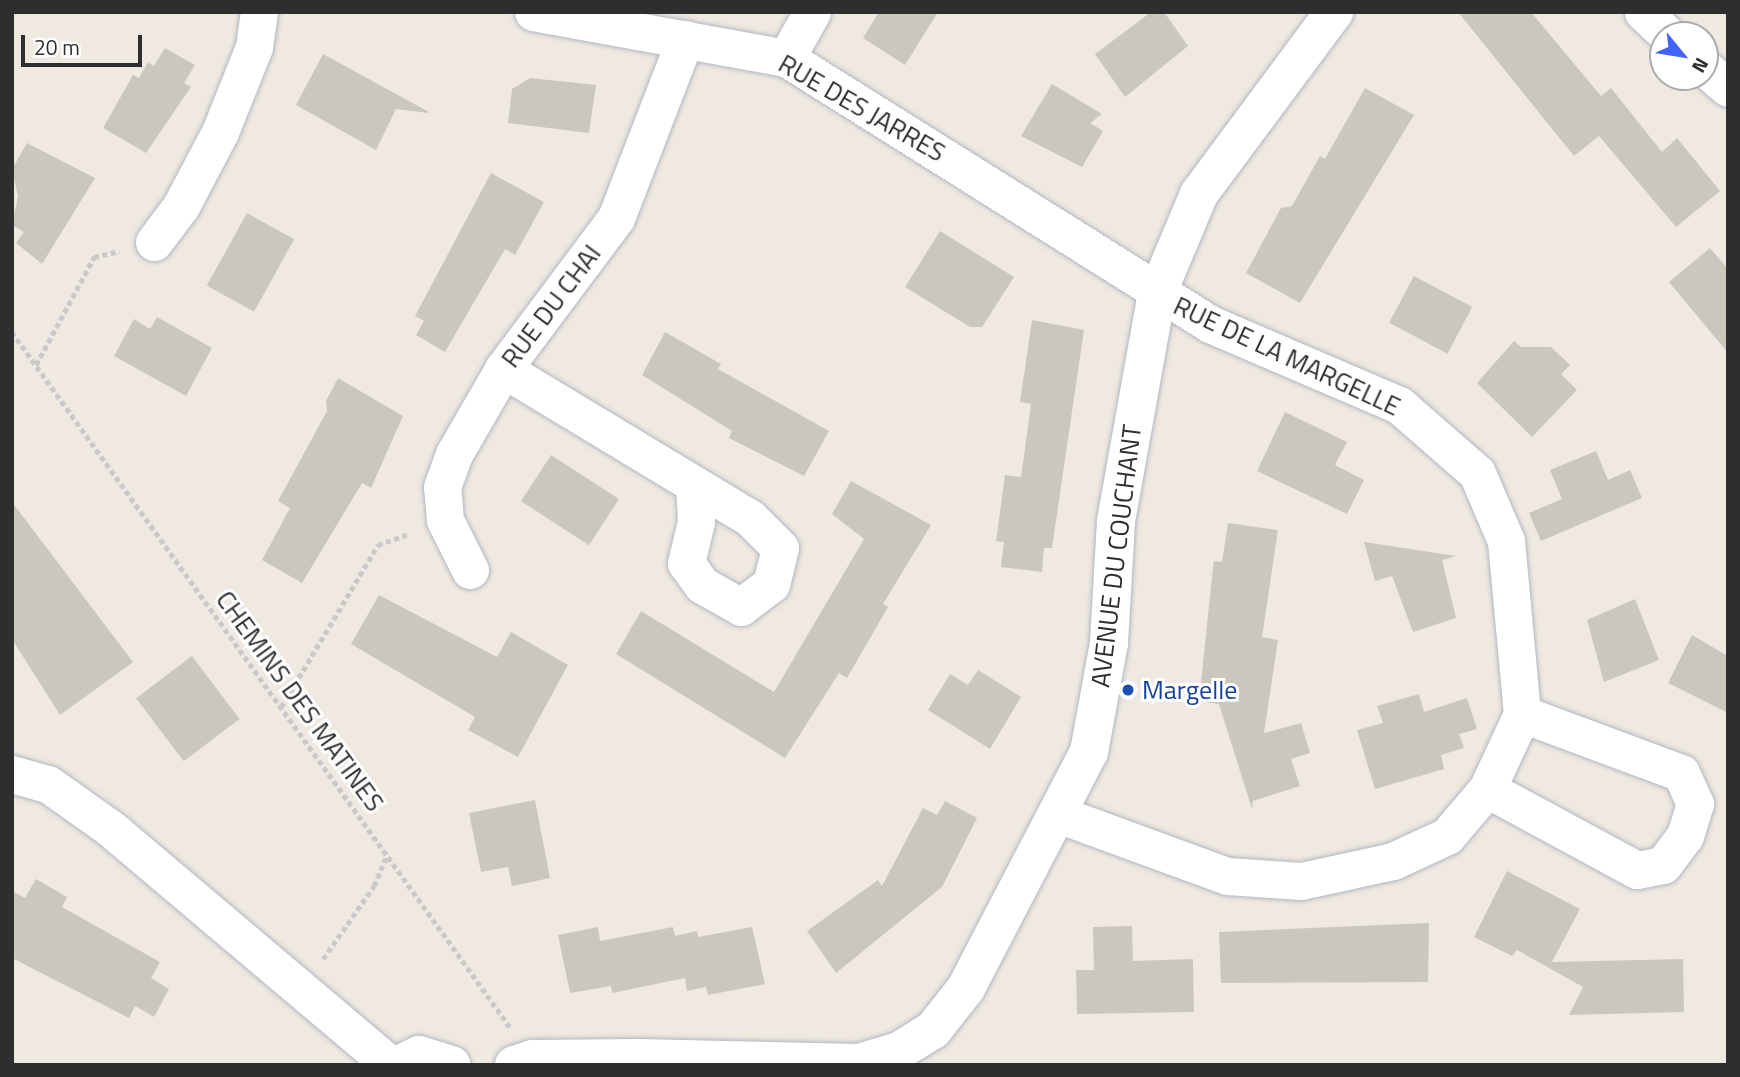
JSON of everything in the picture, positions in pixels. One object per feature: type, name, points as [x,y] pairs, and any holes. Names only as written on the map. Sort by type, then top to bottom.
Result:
[{"type":"street","points":[[154,242],[181,206],[220,132],[254,47],[259,12]]},
{"type":"street","name":"RUE DES JARRES","points":[[533,12],[786,58],[1157,293]]},
{"type":"street","points":[[786,58],[812,12]]},
{"type":"street","name":"AVENUE DU COUCHANT","points":[[523,1062],[859,1063],[899,1051],[933,1030],[966,988],[1089,752],[1109,643],[1115,522],[1157,293],[1199,194],[1334,12]]},
{"type":"street","name":"RUE DU CHAI","points":[[470,570],[445,520],[442,486],[454,454],[503,369],[616,218],[685,39]]},
{"type":"street","name":"RUE DE LA MARGELLE","points":[[1157,293],[1210,324],[1399,405],[1477,473],[1506,541],[1522,714]]},
{"type":"street","points":[[503,369],[694,485]]},
{"type":"street","points":[[1058,814],[1227,876],[1301,881],[1393,861],[1447,836],[1487,789],[1522,714],[1681,773],[1695,804],[1685,836],[1663,865],[1637,870],[1487,789]]},
{"type":"street","points":[[12,774],[48,784],[180,881],[302,992],[390,1065]]},
{"type":"street","points":[[398,1065],[432,1055],[452,1065]]},
{"type":"path","points":[[36,365],[94,257],[154,242]]},
{"type":"path","name":"CHEMINS DES MATINES","points":[[12,332],[387,855],[523,1062]]},
{"type":"path","points":[[281,707],[378,545],[445,520]]},
{"type":"path","points":[[302,992],[374,886],[387,855]]},
{"type":"building","points":[[879,12],[938,12],[905,65],[863,38]]},
{"type":"building","points":[[1151,12],[1164,12],[1188,46],[1125,97],[1095,54]]},
{"type":"building","points":[[1458,12],[1531,12],[1601,96],[1611,88],[1662,152],[1677,138],[1720,191],[1676,227],[1599,136],[1574,156]]},
{"type":"building","points":[[165,48],[195,65],[184,83],[191,87],[146,153],[103,128],[133,75],[139,78],[148,62],[154,66]]},
{"type":"building","points":[[323,54],[429,112],[396,109],[376,150],[296,105]]},
{"type":"building","points":[[530,78],[596,85],[589,133],[508,123],[512,89]]},
{"type":"building","points":[[1052,84],[1102,114],[1090,123],[1103,131],[1082,167],[1021,136]]},
{"type":"building","points":[[1365,88],[1414,115],[1300,303],[1246,273],[1281,208],[1292,206],[1320,156],[1325,159]]},
{"type":"building","points":[[27,143],[95,178],[42,264],[16,243],[24,232],[12,225],[18,196],[12,169]]},
{"type":"building","points":[[491,173],[544,202],[515,255],[505,249],[445,352],[416,335],[424,321],[415,316]]},
{"type":"building","points":[[247,213],[294,239],[254,312],[207,286]]},
{"type":"building","points":[[940,231],[1014,277],[982,327],[970,327],[905,287]]},
{"type":"building","points":[[1710,248],[1728,269],[1728,353],[1669,282]]},
{"type":"building","points":[[1414,276],[1472,307],[1447,354],[1389,323]]},
{"type":"building","points":[[157,317],[212,348],[186,396],[114,356],[134,319],[150,329]]},
{"type":"building","points":[[1032,320],[1084,330],[1052,548],[1044,548],[1042,572],[1001,567],[1004,542],[996,541],[1005,475],[1021,477],[1031,404],[1020,402]]},
{"type":"building","points":[[665,332],[721,364],[718,369],[829,431],[804,476],[729,438],[732,431],[642,375]]},
{"type":"building","points":[[1514,341],[1521,347],[1551,347],[1570,365],[1561,374],[1577,390],[1532,437],[1477,383]]},
{"type":"building","points":[[338,378],[403,416],[371,488],[362,483],[302,583],[262,560],[290,508],[278,501],[327,411],[326,401]]},
{"type":"building","points":[[1285,412],[1347,442],[1335,465],[1364,480],[1347,514],[1257,471]]},
{"type":"building","points":[[1596,451],[1608,480],[1630,470],[1642,498],[1541,541],[1529,513],[1562,499],[1550,470]]},
{"type":"building","points":[[551,455],[619,499],[589,545],[521,501]]},
{"type":"building","points":[[851,481],[931,525],[883,604],[888,607],[847,678],[839,673],[785,758],[616,654],[641,611],[774,692],[864,539],[832,514]]},
{"type":"building","points":[[12,502],[133,662],[60,715],[12,639]]},
{"type":"building","points":[[1228,523],[1278,530],[1262,637],[1278,640],[1264,733],[1301,723],[1310,753],[1291,759],[1300,786],[1253,801],[1252,809],[1219,704],[1199,701],[1214,561],[1222,562]]},
{"type":"building","points":[[1364,542],[1456,556],[1442,560],[1456,618],[1413,632],[1392,576],[1375,581]]},
{"type":"building","points":[[379,595],[497,657],[511,632],[568,665],[518,757],[468,730],[475,717],[351,644]]},
{"type":"building","points":[[1635,599],[1659,660],[1604,682],[1587,620]]},
{"type":"building","points":[[1692,635],[1728,656],[1728,713],[1668,683]]},
{"type":"building","points":[[192,656],[240,719],[184,761],[136,698]]},
{"type":"building","points":[[978,670],[1021,697],[990,749],[928,710],[950,674],[968,685]]},
{"type":"building","points":[[1419,694],[1424,712],[1467,698],[1477,729],[1459,734],[1464,748],[1441,755],[1444,769],[1375,789],[1357,730],[1383,723],[1377,706]]},
{"type":"building","points":[[535,800],[550,878],[512,886],[508,867],[481,872],[469,813]]},
{"type":"building","points":[[945,801],[977,818],[942,887],[836,973],[807,931],[878,880],[882,886],[923,808],[937,815]]},
{"type":"building","points":[[1507,871],[1580,909],[1552,962],[1683,959],[1684,1012],[1569,1015],[1583,987],[1517,950],[1512,956],[1474,937]]},
{"type":"building","points":[[36,879],[67,897],[62,907],[160,962],[151,978],[169,989],[154,1017],[135,1006],[129,1018],[12,958],[12,891],[25,898]]},
{"type":"building","points":[[1429,923],[1428,982],[1221,983],[1219,932]]},
{"type":"building","points":[[1132,926],[1133,961],[1193,959],[1194,1012],[1077,1014],[1076,970],[1094,970],[1093,927]]},
{"type":"building","points":[[598,927],[600,941],[673,927],[675,936],[697,931],[698,937],[752,927],[765,984],[708,995],[706,987],[687,991],[685,978],[612,993],[611,986],[570,993],[558,935]]},
{"type":"place","name":"Margelle","points":[[1128,690]]}]
